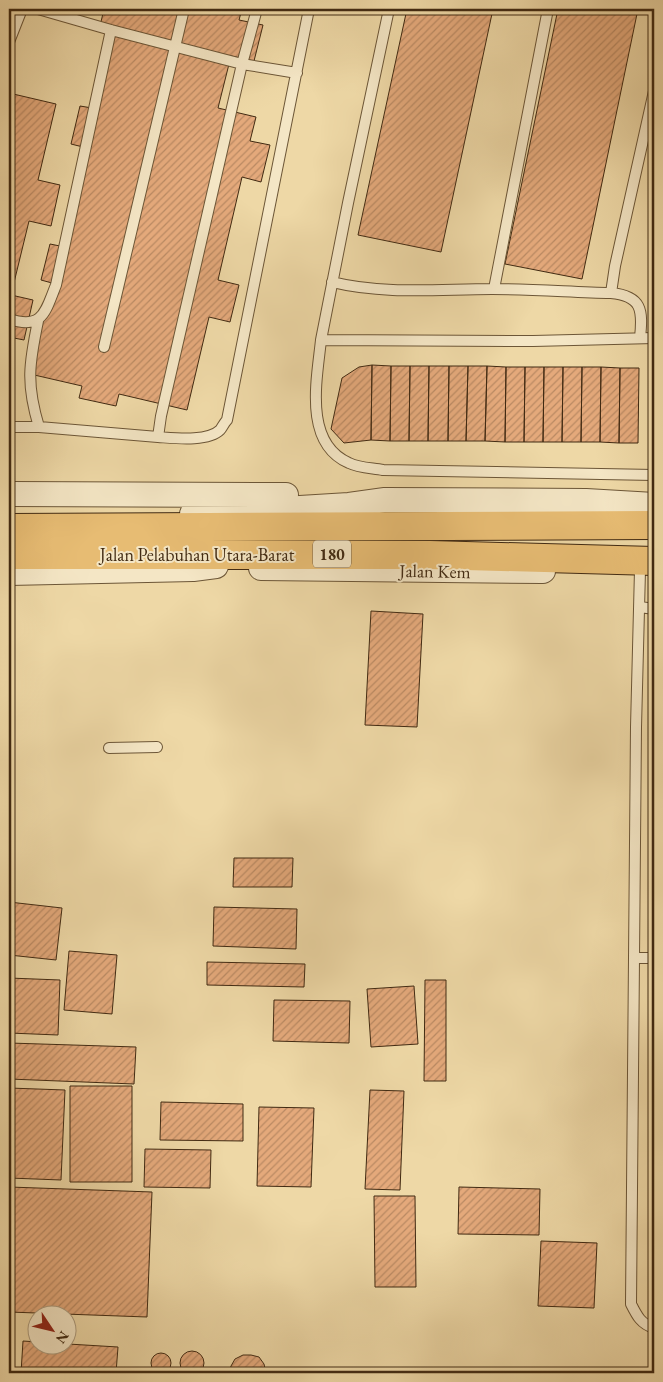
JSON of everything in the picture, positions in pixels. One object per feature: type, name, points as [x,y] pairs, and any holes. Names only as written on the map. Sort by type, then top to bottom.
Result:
[{"type":"main road","name":"Jalan Pelabuhan Utara-Barat","points":[[9,528],[654,525]]},
{"type":"main road","name":"Jalan Pelabuhan Utara-Barat","points":[[9,554],[420,555],[649,567]]},
{"type":"street","points":[[9,494],[343,495],[385,500],[586,501],[654,505]]},
{"type":"street","points":[[9,516],[220,514],[349,505],[385,500]]},
{"type":"street","name":"Jalan Kem","points":[[9,565],[194,562],[216,566]]},
{"type":"street","name":"Jalan Kem","points":[[9,573],[193,569],[216,566],[464,571],[649,567]]},
{"type":"lane","points":[[9,42],[22,9]]},
{"type":"lane","points":[[38,9],[242,64],[297,73]]},
{"type":"lane","points":[[104,347],[184,9]]},
{"type":"lane","points":[[158,437],[161,416],[242,64],[257,9]]},
{"type":"lane","points":[[9,428],[39,428],[184,438],[211,436],[220,430],[227,420],[309,9]]},
{"type":"lane","points":[[389,9],[321,340],[316,410],[324,442],[334,454],[350,464],[384,470],[654,475]]},
{"type":"lane","points":[[494,289],[548,9]]},
{"type":"lane","points":[[39,428],[32,405],[30,359],[38,321],[46,310],[56,285],[111,30]]},
{"type":"lane","points":[[611,293],[615,266],[654,91]]},
{"type":"lane","points":[[332,282],[348,286],[395,291],[494,289],[611,293],[630,297],[640,307],[642,322],[640,338]]},
{"type":"lane","points":[[9,319],[26,324],[38,321]]},
{"type":"lane","points":[[321,340],[533,341],[654,338]]},
{"type":"lane","points":[[649,567],[640,608],[636,727],[631,1304],[638,1319],[654,1328]]},
{"type":"lane","points":[[640,608],[654,608]]},
{"type":"lane","points":[[109,748],[158,747]]},
{"type":"lane","points":[[634,958],[654,958]]},
{"type":"building","points":[[104,9],[242,9],[239,20],[263,25],[254,61],[231,56],[218,108],[256,117],[250,141],[270,145],[261,182],[242,177],[218,280],[239,285],[230,322],[209,317],[187,410],[119,394],[116,406],[79,398],[82,386],[30,374],[52,283],[41,280],[50,244],[60,246],[83,147],[71,144],[80,106],[92,108],[111,28],[100,26]]},
{"type":"building","points":[[407,9],[493,9],[441,252],[358,235]]},
{"type":"building","points":[[558,9],[638,9],[582,279],[505,264]]},
{"type":"building","points":[[9,93],[56,104],[38,180],[60,185],[51,226],[29,221],[11,295],[33,300],[24,340],[9,337]]},
{"type":"building","points":[[372,365],[371,440],[344,443],[331,429],[342,378],[359,367]]},
{"type":"building","points":[[372,365],[391,366],[390,441],[371,440]]},
{"type":"building","points":[[391,366],[410,366],[409,441],[390,441]]},
{"type":"building","points":[[410,366],[429,366],[428,441],[409,441]]},
{"type":"building","points":[[429,366],[449,366],[448,441],[428,441]]},
{"type":"building","points":[[449,366],[468,366],[466,441],[448,441]]},
{"type":"building","points":[[468,366],[487,366],[485,441],[466,441]]},
{"type":"building","points":[[487,366],[506,367],[505,442],[485,441]]},
{"type":"building","points":[[506,367],[525,367],[524,442],[505,442]]},
{"type":"building","points":[[525,367],[544,367],[543,442],[524,442]]},
{"type":"building","points":[[544,367],[563,367],[562,442],[543,442]]},
{"type":"building","points":[[563,367],[582,367],[581,442],[562,442]]},
{"type":"building","points":[[582,367],[601,367],[600,442],[581,442]]},
{"type":"building","points":[[601,367],[620,368],[619,443],[600,442]]},
{"type":"building","points":[[620,368],[639,368],[638,443],[619,443]]},
{"type":"building","points":[[371,611],[423,614],[417,727],[365,725]]},
{"type":"building","points":[[652,695],[654,695],[654,719],[651,719]]},
{"type":"building","points":[[651,719],[654,719],[654,743],[651,743]]},
{"type":"building","points":[[651,743],[654,743],[654,767],[651,767]]},
{"type":"building","points":[[651,767],[654,767],[654,792],[651,792]]},
{"type":"building","points":[[651,792],[654,792],[654,816],[651,816]]},
{"type":"building","points":[[651,816],[654,816],[654,841],[651,841]]},
{"type":"building","points":[[651,841],[654,841],[654,865],[651,865]]},
{"type":"building","points":[[234,858],[293,858],[292,887],[233,887]]},
{"type":"building","points":[[651,865],[654,865],[654,889],[651,889]]},
{"type":"building","points":[[651,889],[654,889],[654,913],[650,913]]},
{"type":"building","points":[[9,902],[62,908],[56,960],[9,955]]},
{"type":"building","points":[[214,907],[297,909],[296,949],[213,946]]},
{"type":"building","points":[[650,913],[654,913],[654,938],[650,938]]},
{"type":"building","points":[[69,951],[117,955],[112,1014],[64,1010]]},
{"type":"building","points":[[207,962],[305,964],[304,987],[207,985]]},
{"type":"building","points":[[9,978],[60,980],[58,1035],[9,1033]]},
{"type":"building","points":[[651,978],[654,978],[654,1002],[651,1002]]},
{"type":"building","points":[[425,980],[446,980],[446,1081],[424,1081]]},
{"type":"building","points":[[414,986],[418,1044],[371,1047],[367,989]]},
{"type":"building","points":[[274,1000],[350,1001],[349,1043],[273,1041]]},
{"type":"building","points":[[651,1002],[654,1002],[654,1025],[651,1025]]},
{"type":"building","points":[[651,1025],[654,1025],[654,1049],[651,1049]]},
{"type":"building","points":[[9,1043],[136,1047],[134,1084],[9,1079]]},
{"type":"building","points":[[651,1049],[654,1049],[654,1073],[651,1073]]},
{"type":"building","points":[[651,1073],[654,1073],[654,1097],[651,1097]]},
{"type":"building","points":[[70,1086],[132,1086],[132,1182],[70,1182]]},
{"type":"building","points":[[9,1088],[65,1090],[61,1180],[9,1178]]},
{"type":"building","points":[[370,1090],[404,1091],[400,1190],[365,1189]]},
{"type":"building","points":[[651,1097],[654,1097],[654,1121],[651,1121]]},
{"type":"building","points":[[161,1102],[243,1104],[243,1141],[160,1140]]},
{"type":"building","points":[[259,1107],[314,1108],[311,1187],[257,1186]]},
{"type":"building","points":[[651,1121],[654,1121],[654,1145],[650,1145]]},
{"type":"building","points":[[650,1145],[654,1145],[654,1169],[650,1169]]},
{"type":"building","points":[[145,1149],[211,1150],[210,1188],[144,1187]]},
{"type":"building","points":[[650,1169],[654,1169],[654,1193],[650,1193]]},
{"type":"building","points":[[9,1187],[152,1192],[147,1317],[78,1314],[78,1304],[28,1304],[28,1313],[9,1312]]},
{"type":"building","points":[[459,1187],[540,1189],[539,1235],[458,1234]]},
{"type":"building","points":[[650,1193],[654,1193],[654,1217],[650,1217]]},
{"type":"building","points":[[374,1196],[415,1196],[416,1287],[375,1287]]},
{"type":"building","points":[[650,1217],[654,1217],[654,1240],[650,1240]]},
{"type":"building","points":[[650,1240],[654,1240],[654,1265],[650,1265]]},
{"type":"building","points":[[541,1241],[597,1243],[594,1308],[538,1306]]},
{"type":"building","points":[[23,1341],[28,1341],[28,1354],[78,1354],[78,1345],[118,1347],[116,1373],[21,1373]]},
{"type":"building","points":[[192,1351],[197,1352],[203,1358],[203,1368],[197,1374],[192,1375],[187,1374],[181,1368],[180,1363],[181,1358],[187,1352]]},
{"type":"building","points":[[161,1353],[168,1356],[171,1363],[168,1370],[161,1373],[154,1370],[151,1363],[154,1356]]},
{"type":"building","points":[[243,1355],[259,1357],[264,1364],[266,1373],[229,1373],[235,1359]]},
{"type":"building","points":[[421,1369],[422,1373],[353,1373]]}]
